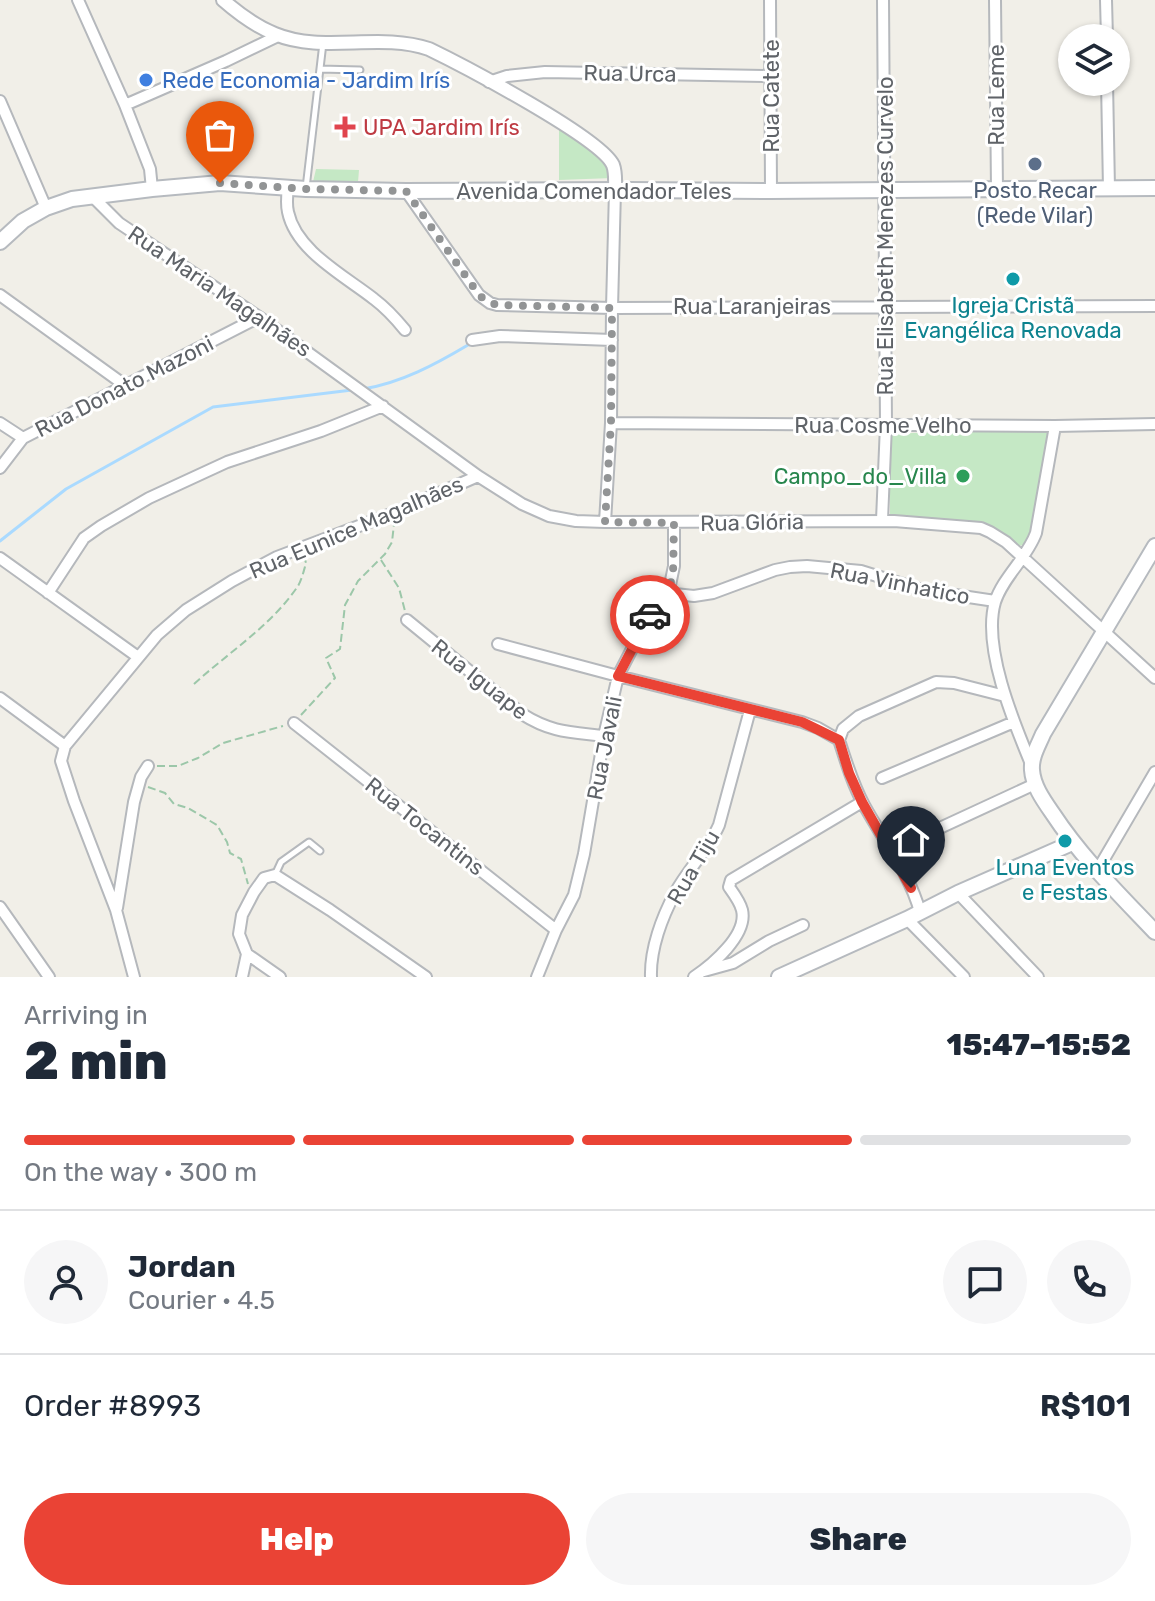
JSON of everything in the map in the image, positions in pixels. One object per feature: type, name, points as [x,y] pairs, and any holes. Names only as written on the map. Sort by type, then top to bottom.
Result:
[{"type":"main road","name":"Avenida Comendador Teles","points":[[0,242],[23,221],[46,208],[72,199],[220,183],[406,191],[1155,188]]},
{"type":"main road","points":[[1155,546],[1043,734],[1032,767],[1035,784],[1072,843],[1155,932]]},
{"type":"main road","points":[[779,977],[1072,843]]},
{"type":"street","points":[[78,0],[125,105],[150,169],[152,189]]},
{"type":"street","points":[[223,0],[255,25],[278,36],[303,41],[398,41],[416,44],[447,57],[536,107],[607,156],[615,171],[615,190],[611,423],[605,522]]},
{"type":"street","name":"Rua Catete","points":[[770,0],[771,191]]},
{"type":"street","name":"Rua Elisabeth Menezes Curvelo","points":[[882,520],[886,425],[883,0]]},
{"type":"street","name":"Rua Leme","points":[[995,0],[997,189]]},
{"type":"street","points":[[1106,0],[1107,24]]},
{"type":"street","points":[[125,105],[278,36]]},
{"type":"street","name":"Rua Urca","points":[[489,82],[507,76],[545,72],[771,76]]},
{"type":"street","points":[[1107,96],[1109,189]]},
{"type":"street","points":[[0,101],[46,208]]},
{"type":"street","points":[[288,187],[286,202],[291,223],[310,250],[386,308],[405,330]]},
{"type":"street","name":"Rua Laranjeiras","points":[[406,191],[479,295],[497,305],[612,308],[1155,306]]},
{"type":"street","name":"Rua Maria Magalhães","points":[[92,196],[126,228],[367,393]]},
{"type":"street","points":[[0,295],[126,386]]},
{"type":"street","name":"Rua Donato Mazoni","points":[[0,468],[23,438],[259,317]]},
{"type":"street","points":[[472,340],[500,336],[612,346]]},
{"type":"street","name":"Rua Glória","points":[[367,393],[478,476],[522,504],[549,516],[576,521],[674,523],[882,520],[981,528],[998,536],[1155,678]]},
{"type":"street","points":[[48,593],[84,538],[149,498],[227,462],[321,431],[383,406]]},
{"type":"street","points":[[0,423],[23,438]]},
{"type":"street","name":"Rua Cosme Velho","points":[[611,423],[1155,424]]},
{"type":"street","points":[[1032,767],[1005,696],[994,648],[993,615],[995,601],[1033,540],[1039,524],[1055,426]]},
{"type":"street","name":"Rua Eunice Magalhães","points":[[65,746],[157,635],[186,610],[277,557],[396,512],[478,476]]},
{"type":"street","name":"Rua Javali","points":[[537,977],[577,884],[618,676],[673,576],[674,523]]},
{"type":"street","points":[[0,558],[138,657]]},
{"type":"street","name":"Rua Vinhatico","points":[[665,593],[694,596],[713,593],[775,570],[807,566],[861,571],[922,590],[995,601]]},
{"type":"street","name":"Rua Iguape","points":[[407,620],[538,724],[551,729],[604,736]]},
{"type":"street","points":[[498,644],[802,722],[839,740]]},
{"type":"street","points":[[964,977],[914,915],[911,888],[862,802],[839,740],[843,729],[859,716],[936,682],[954,683],[1005,696]]},
{"type":"street","points":[[0,698],[65,746],[61,761],[116,910],[134,977]]},
{"type":"street","name":"Rua Tiju","points":[[651,977],[659,931],[675,893],[719,825],[750,710]]},
{"type":"street","points":[[882,778],[1014,722]]},
{"type":"street","name":"Rua Tocantins","points":[[294,723],[556,930]]},
{"type":"street","points":[[116,910],[134,802],[148,766]]},
{"type":"street","points":[[1097,871],[1155,772]]},
{"type":"street","points":[[890,851],[1035,784]]},
{"type":"street","points":[[699,974],[732,943],[742,923],[741,907],[729,887],[731,880],[862,802]]},
{"type":"street","points":[[280,977],[247,954],[240,940],[239,925],[264,878],[275,875],[426,977]]},
{"type":"street","points":[[958,893],[1038,977]]},
{"type":"street","points":[[0,907],[49,977]]},
{"type":"street","points":[[699,974],[733,963],[803,925]]},
{"type":"street","points":[[242,977],[247,954]]},
{"type":"lane","points":[[306,189],[323,42]]},
{"type":"lane","points":[[320,69],[360,70]]},
{"type":"lane","points":[[275,875],[281,862],[309,842],[320,851]]},
{"type":"path","points":[[148,766],[178,766],[223,743],[294,723],[335,678],[326,658],[340,649],[345,605],[358,581],[385,554],[392,542],[396,512]]},
{"type":"path","points":[[194,684],[264,625],[300,584],[306,563],[300,548]]},
{"type":"path","points":[[380,559],[399,588],[407,620]]},
{"type":"path","points":[[139,784],[165,793],[174,804],[188,808],[217,825],[230,853],[241,859],[247,883],[254,892]]},
{"type":"green space","points":[[559,126],[606,160],[613,178],[559,180]]},
{"type":"green space","points":[[316,169],[359,170],[358,182],[313,182]]},
{"type":"green space","name":"Campo_do_Villa","points":[[1050,432],[1044,475],[1034,522],[1023,545],[1015,547],[986,532],[890,515],[892,435]]},
{"type":"waterway","points":[[363,389],[404,377],[474,344]]},
{"type":"waterway","points":[[0,541],[66,489],[213,407],[352,390]]},
{"type":"way so far","points":[[220,183],[406,191],[479,295],[490,303],[612,308],[611,423],[605,522],[674,523],[673,576],[650,615]]},
{"type":"place","name":"Rede Economia - Jardim Irís","points":[[146,80]]},
{"type":"place","name":"UPA Jardim Irís","points":[[345,127]]},
{"type":"place","name":"Posto Recar (Rede Vilar)","points":[[1035,164]]},
{"type":"place","name":"Igreja Cristã Evangélica Renovada","points":[[1013,279]]},
{"type":"place","name":"Campo_do_Villa","points":[[963,476]]},
{"type":"place","name":"Luna Eventos e Festas","points":[[1065,841]]},
{"type":"route","points":[[650,615],[618,676],[802,722],[839,740],[862,802],[911,888]]}]
